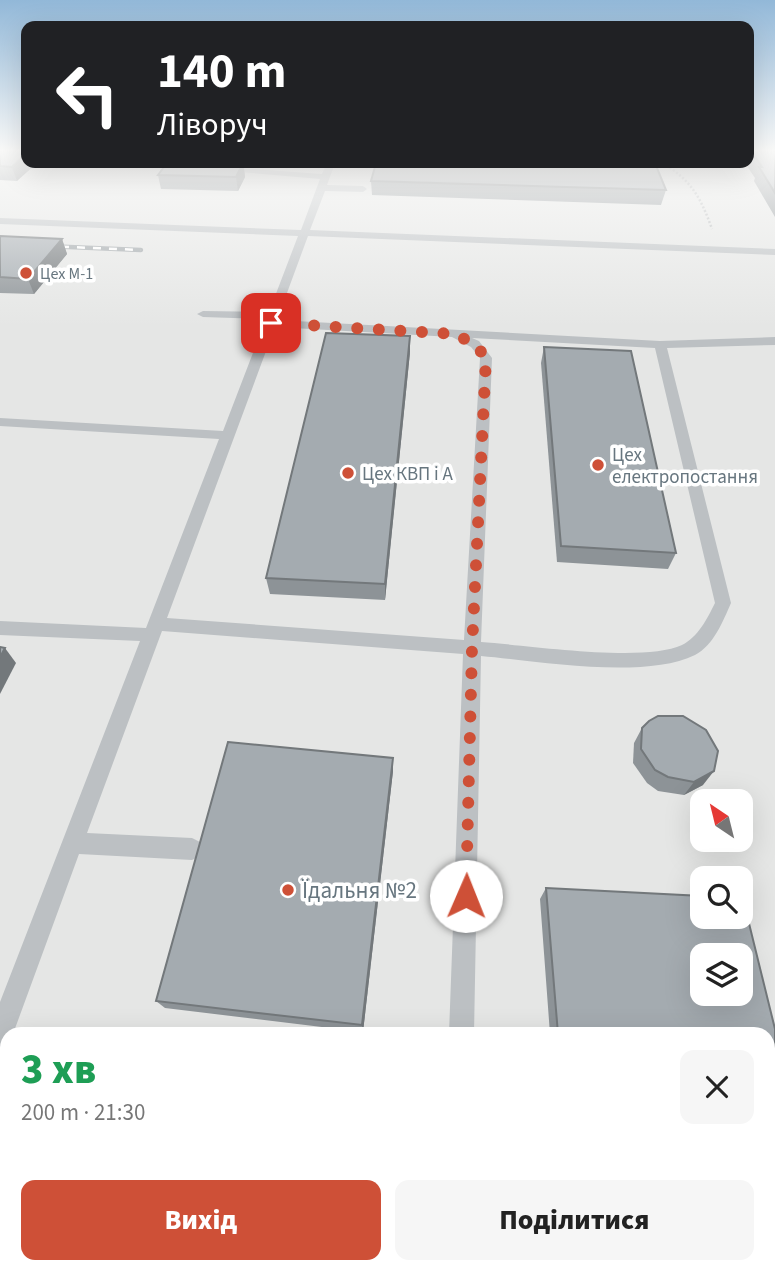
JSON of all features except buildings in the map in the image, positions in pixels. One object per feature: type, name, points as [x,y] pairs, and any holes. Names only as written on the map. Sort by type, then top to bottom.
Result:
[{"type":"lane","points":[[3,1027],[315,208]]},
{"type":"lane","points":[[0,221],[775,252]]},
{"type":"lane","points":[[204,314],[454,334],[660,345],[775,341]]},
{"type":"lane","points":[[454,334],[475,344],[486,358],[472,648],[462,1027]]},
{"type":"lane","points":[[0,628],[154,630],[647,661],[687,651],[709,633],[723,603],[660,345]]},
{"type":"lane","points":[[0,422],[228,435]]},
{"type":"lane","points":[[73,842],[192,849]]},
{"type":"path","points":[[705,208],[720,250]]},
{"type":"shaded area","points":[[0,208],[775,208],[775,1027],[0,1027]]},
{"type":"railway","points":[[45,246],[141,250]]},
{"type":"place","name":"Цех М-1","points":[[26,273]]},
{"type":"place","name":"Цех електропостання","points":[[598,465]]},
{"type":"place","name":"Цех КВП і А","points":[[348,473]]},
{"type":"place","name":"Їдальня №2","points":[[288,890]]},
{"type":"route","points":[[271,323],[454,334],[475,344],[486,358],[472,648],[466,896]]}]
